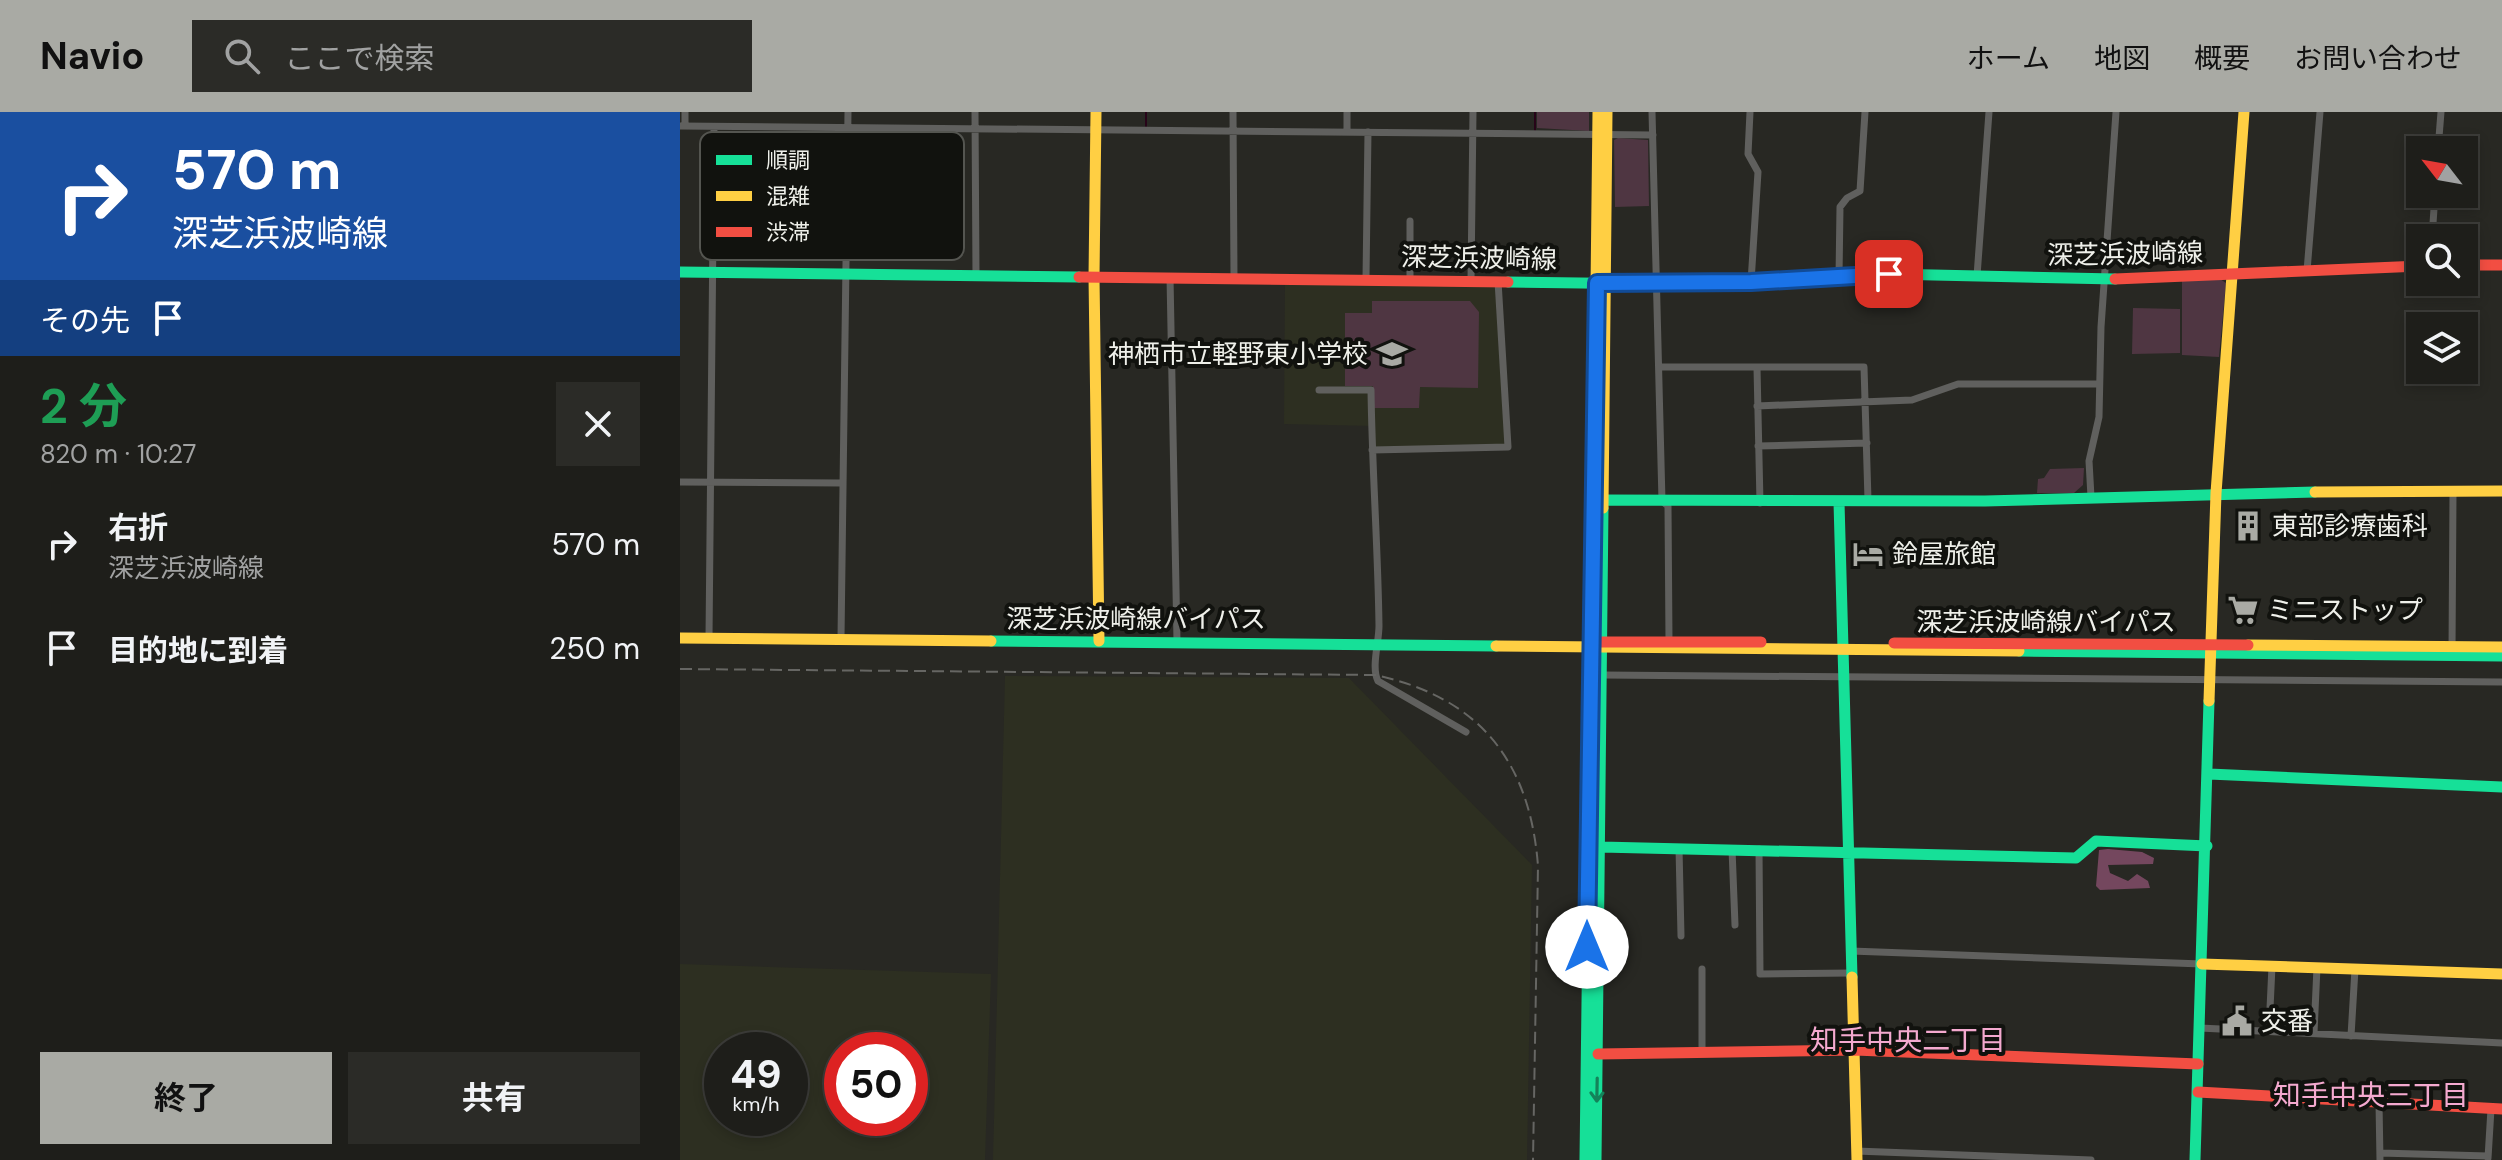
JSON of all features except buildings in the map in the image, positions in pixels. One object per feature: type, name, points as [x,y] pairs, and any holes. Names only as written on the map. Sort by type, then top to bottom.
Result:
[{"type":"main road","points":[[1096,112],[1094,277],[1099,641]]},
{"type":"main road","points":[[1596,1160],[1604,644],[1602,135],[1598,112]]},
{"type":"main road","points":[[1602,135],[1607,112]]},
{"type":"main road","points":[[2195,1160],[2214,649],[2216,493],[2244,112]]},
{"type":"main road","points":[[2478,265],[2502,265]]},
{"type":"main road","name":"深芝浜波崎線","points":[[680,272],[1366,278],[1657,284],[1889,274],[2104,279],[2406,267]]},
{"type":"main road","points":[[1585,1160],[1591,645],[1601,283]]},
{"type":"main road","points":[[1602,500],[1760,503],[2216,493],[2502,491]]},
{"type":"main road","points":[[1839,502],[1857,1155]]},
{"type":"main road","name":"深芝浜波崎線バイパス","points":[[680,638],[1591,645],[1669,641],[1842,647]]},
{"type":"main road","name":"深芝浜波崎線バイパス","points":[[1604,644],[2452,651],[2502,647]]},
{"type":"main road","name":"深芝浜波崎線バイパス","points":[[2452,651],[2502,656]]},
{"type":"main road","points":[[2209,774],[2502,787]]},
{"type":"main road","points":[[1601,847],[1849,850],[2076,858],[2096,841],[2207,846]]},
{"type":"main road","points":[[2202,964],[2502,974]]},
{"type":"main road","points":[[1598,1054],[1855,1050],[2198,1064]]},
{"type":"main road","points":[[2198,1092],[2496,1109]]},
{"type":"street","points":[[685,112],[682,126],[1653,135]]},
{"type":"street","points":[[848,112],[848,132]]},
{"type":"street","points":[[975,112],[976,276]]},
{"type":"street","points":[[1233,112],[1234,277]]},
{"type":"street","points":[[1347,112],[1347,132]]},
{"type":"street","points":[[1471,280],[1473,112]]},
{"type":"street","points":[[1652,112],[1661,367],[1662,501],[1668,506],[1669,641]]},
{"type":"street","points":[[1750,112],[1748,154],[1758,172],[1751,282]]},
{"type":"street","points":[[1839,277],[1840,207],[1847,198],[1860,191],[1865,112]]},
{"type":"street","points":[[1977,276],[1989,112]]},
{"type":"street","points":[[2091,497],[2089,461],[2099,417],[2098,384],[2116,112]]},
{"type":"street","points":[[2307,271],[2320,112]]},
{"type":"street","points":[[2439,136],[2441,112]]},
{"type":"street","points":[[714,127],[714,132]]},
{"type":"street","points":[[1366,278],[1368,132]]},
{"type":"street","points":[[1410,221],[1410,279]]},
{"type":"street","points":[[709,638],[714,384],[712,260]]},
{"type":"street","points":[[841,638],[843,260]]},
{"type":"street","points":[[1170,277],[1177,641]]},
{"type":"street","points":[[1372,450],[1508,447],[1498,281]]},
{"type":"street","points":[[1661,367],[1864,367],[1868,500]]},
{"type":"street","points":[[1757,368],[1760,503]]},
{"type":"street","points":[[1757,406],[1912,400],[1958,384],[2098,384]]},
{"type":"street","points":[[1319,390],[1371,390],[1379,643],[1375,675],[1378,681],[1466,732]]},
{"type":"street","points":[[1758,446],[1867,443]]},
{"type":"street","points":[[680,482],[842,483]]},
{"type":"street","points":[[2452,651],[2453,493]]},
{"type":"street","points":[[1603,675],[2502,682]]},
{"type":"street","points":[[1679,848],[1681,936]]},
{"type":"street","points":[[1732,849],[1735,925]]},
{"type":"street","points":[[1759,849],[1760,974],[1852,973]]},
{"type":"street","points":[[1851,951],[2202,964]]},
{"type":"street","points":[[2269,1030],[2272,966]]},
{"type":"street","points":[[2314,1033],[2317,967]]},
{"type":"street","points":[[1702,969],[1702,1051]]},
{"type":"street","points":[[2351,1036],[2355,969]]},
{"type":"street","points":[[2200,1028],[2502,1043]]},
{"type":"street","points":[[2379,1103],[2380,1157],[2488,1158],[2496,1109]]},
{"type":"street","points":[[1857,1155],[2091,1160]]},
{"type":"shaded area","points":[[1537,112],[1589,112],[1589,131],[1537,128]]},
{"type":"shaded area","points":[[1614,140],[1648,140],[1649,206],[1615,207]]},
{"type":"shaded area","points":[[2220,279],[2226,283],[2219,357],[2182,355],[2182,281]]},
{"type":"shaded area","name":"神栖市立軽野東小学校","points":[[1285,283],[1495,285],[1505,444],[1374,448],[1373,426],[1284,424]]},
{"type":"shaded area","points":[[1372,301],[1470,301],[1479,312],[1478,388],[1420,387],[1419,408],[1373,408],[1373,386],[1345,386],[1345,313],[1372,313]]},
{"type":"shaded area","points":[[2133,308],[2180,309],[2180,353],[2132,354]]},
{"type":"shaded area","points":[[2084,468],[2083,485],[2074,493],[2037,493],[2038,479],[2044,478],[2050,469]]},
{"type":"shaded area","points":[[1005,676],[1349,678],[1532,865],[1527,1160],[993,1160]]},
{"type":"shaded area","points":[[2099,850],[2142,852],[2154,858],[2153,864],[2108,865],[2110,873],[2128,881],[2137,874],[2148,881],[2150,888],[2100,890],[2096,886]]},
{"type":"shaded area","points":[[680,964],[991,974],[985,1160],[680,1160]]},
{"type":"waterway","points":[[1146,112],[1146,126]]},
{"type":"waterway","points":[[1535,112],[1535,130]]},
{"type":"railway","points":[[680,669],[1375,675],[1412,685],[1443,699],[1470,717],[1492,739],[1510,765],[1524,795],[1533,829],[1538,866],[1533,1160]]},
{"type":"traffic: fast","points":[[680,272],[1079,277]]},
{"type":"traffic: fast","points":[[1508,282],[1657,284],[1889,274],[2115,279]]},
{"type":"traffic: fast","points":[[1585,1160],[1595,375]]},
{"type":"traffic: fast","points":[[1602,500],[1985,501],[2315,492]]},
{"type":"traffic: fast","points":[[1839,502],[1852,977]]},
{"type":"traffic: fast","points":[[1596,1160],[1603,508]]},
{"type":"traffic: fast","points":[[991,641],[1496,646]]},
{"type":"traffic: fast","points":[[2019,651],[2502,656]]},
{"type":"traffic: fast","points":[[2195,1160],[2209,701]]},
{"type":"traffic: fast","points":[[2209,774],[2502,787]]},
{"type":"traffic: fast","points":[[1601,847],[2076,858],[2096,841],[2207,846]]},
{"type":"traffic: slow","points":[[1096,112],[1094,277],[1099,641]]},
{"type":"traffic: slow","points":[[1595,375],[1598,112]]},
{"type":"traffic: slow","points":[[1603,508],[1607,112]]},
{"type":"traffic: slow","points":[[2209,701],[2216,493],[2244,112]]},
{"type":"traffic: slow","points":[[2315,492],[2502,491]]},
{"type":"traffic: slow","points":[[680,638],[991,641]]},
{"type":"traffic: slow","points":[[2248,645],[2502,647]]},
{"type":"traffic: slow","points":[[1496,646],[2019,651]]},
{"type":"traffic: slow","points":[[2202,964],[2502,974]]},
{"type":"traffic: slow","points":[[1852,977],[1857,1160]]},
{"type":"traffic: jam","points":[[2478,265],[2502,265]]},
{"type":"traffic: jam","points":[[2115,279],[2406,267]]},
{"type":"traffic: jam","points":[[1079,277],[1508,282]]},
{"type":"traffic: jam","points":[[1599,642],[1761,642]]},
{"type":"traffic: jam","points":[[1894,643],[2248,645]]},
{"type":"traffic: jam","points":[[1598,1054],[1855,1050],[2198,1064]]},
{"type":"traffic: jam","points":[[2198,1092],[2502,1109]]},
{"type":"place","name":"神栖市立軽野東小学校","points":[[1392,354]]},
{"type":"place","name":"東部診療歯科","points":[[2248,526]]},
{"type":"place","name":"鈴屋旅館","points":[[1868,554]]},
{"type":"place","name":"ミニストップ","points":[[2243,610]]},
{"type":"place","name":"交番","points":[[2237,1021]]},
{"type":"district","name":"知手中央二丁目","points":[[1908,1040]]},
{"type":"district","name":"知手中央三丁目","points":[[2371,1095]]},
{"type":"route","points":[[1587,947],[1597,283],[1751,282],[1889,274]]}]
